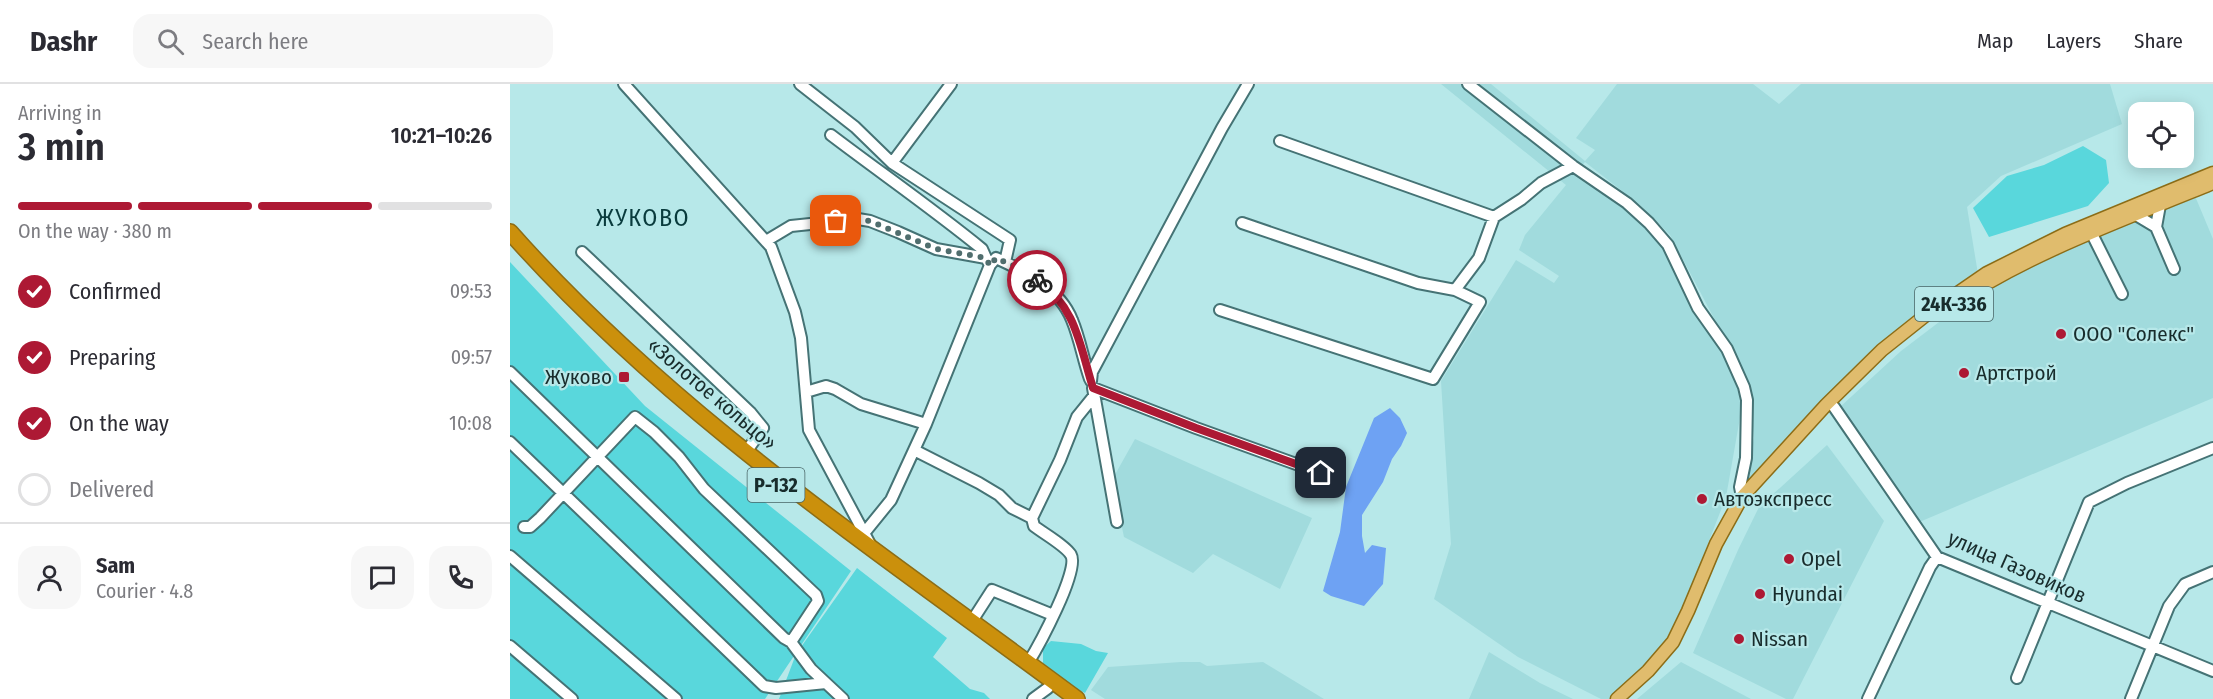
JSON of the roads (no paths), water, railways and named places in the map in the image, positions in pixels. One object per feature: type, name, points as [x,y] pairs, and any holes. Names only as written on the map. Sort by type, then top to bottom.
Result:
[{"type":"highway","name":"«Золотое кольцо»","points":[[510,232],[625,347],[746,452],[873,553],[1064,699]]},
{"type":"highway","name":"«Золотое кольцо»","points":[[510,244],[560,296],[656,388],[741,459],[972,621],[1077,699]]},
{"type":"main road","name":"24К-336","points":[[1617,699],[1648,671],[1673,642],[1716,544],[1745,499],[1826,405],[1875,357],[1961,290],[1987,273],[2065,234],[2213,173]]},
{"type":"main road","name":"24К-336","points":[[1627,699],[1662,668],[1680,644],[1745,499],[1834,407],[1904,342],[1989,282],[2092,234],[2213,183]]},
{"type":"street","points":[[624,84],[771,248],[795,312],[801,338],[809,430],[865,532],[873,553]]},
{"type":"street","points":[[800,84],[855,127],[892,163],[1010,240],[1005,262]]},
{"type":"street","points":[[892,163],[951,84]]},
{"type":"street","points":[[1029,663],[1053,615],[1073,562],[1071,554],[1034,526],[1032,518],[1060,460],[1077,417],[1093,388],[1092,372],[1222,128],[1248,84]]},
{"type":"street","points":[[1468,84],[1573,166],[1628,203],[1649,222],[1668,245],[1698,308],[1727,349],[1740,377],[1747,400],[1746,458],[1740,487],[1745,499]]},
{"type":"street","points":[[831,135],[912,193],[975,243],[982,249],[988,262],[926,424],[891,500],[865,532]]},
{"type":"street","points":[[1280,141],[1494,217]]},
{"type":"street","points":[[1455,290],[1479,258],[1494,217],[1542,183],[1573,166]]},
{"type":"street","points":[[2160,205],[2156,226],[2174,269]]},
{"type":"street","points":[[2136,215],[2156,226]]},
{"type":"street","points":[[766,241],[791,226],[858,219],[870,221],[936,249],[988,262],[996,258],[1021,269],[1050,290],[1071,317],[1093,388],[1118,522]]},
{"type":"street","points":[[1220,310],[1433,379],[1480,302],[1455,290],[1418,283],[1242,223]]},
{"type":"street","points":[[2092,234],[2122,294]]},
{"type":"street","points":[[582,252],[750,412],[763,428],[746,452]]},
{"type":"street","points":[[510,372],[784,638],[791,642],[811,669],[843,699]]},
{"type":"street","points":[[806,392],[826,386],[861,404],[926,424]]},
{"type":"street","points":[[1093,388],[1321,473]]},
{"type":"street","name":"улица Газовиков","points":[[1834,407],[1937,557],[2213,671]]},
{"type":"street","points":[[524,527],[530,527],[540,518],[636,417],[679,457],[704,489],[816,595],[818,601],[791,642]]},
{"type":"street","points":[[510,442],[751,675],[774,694],[826,683]]},
{"type":"street","points":[[2017,678],[2089,502],[2127,483],[2213,448]]},
{"type":"street","points":[[914,450],[979,483],[999,495],[1012,508],[1032,518]]},
{"type":"street","points":[[510,556],[676,699]]},
{"type":"street","points":[[1868,699],[1930,567],[1937,557]]},
{"type":"street","points":[[2131,699],[2169,606],[2185,584],[2213,572]]},
{"type":"street","points":[[972,621],[992,590],[1053,615]]},
{"type":"street","points":[[510,646],[572,699]]},
{"type":"street","points":[[1033,699],[1048,688]]},
{"type":"place","name":"ООО \"Солекс\"","points":[[2061,334]]},
{"type":"place","name":"Артстрой","points":[[1964,373]]},
{"type":"place","name":"Жуково","points":[[624,377]]},
{"type":"place","name":"Автоэкспресс","points":[[1702,499]]},
{"type":"place","name":"Opel","points":[[1789,559]]},
{"type":"place","name":"Hyundai","points":[[1760,594]]},
{"type":"place","name":"Nissan","points":[[1739,639]]},
{"type":"district","name":"ЖУКОВО","points":[[643,218]]}]
